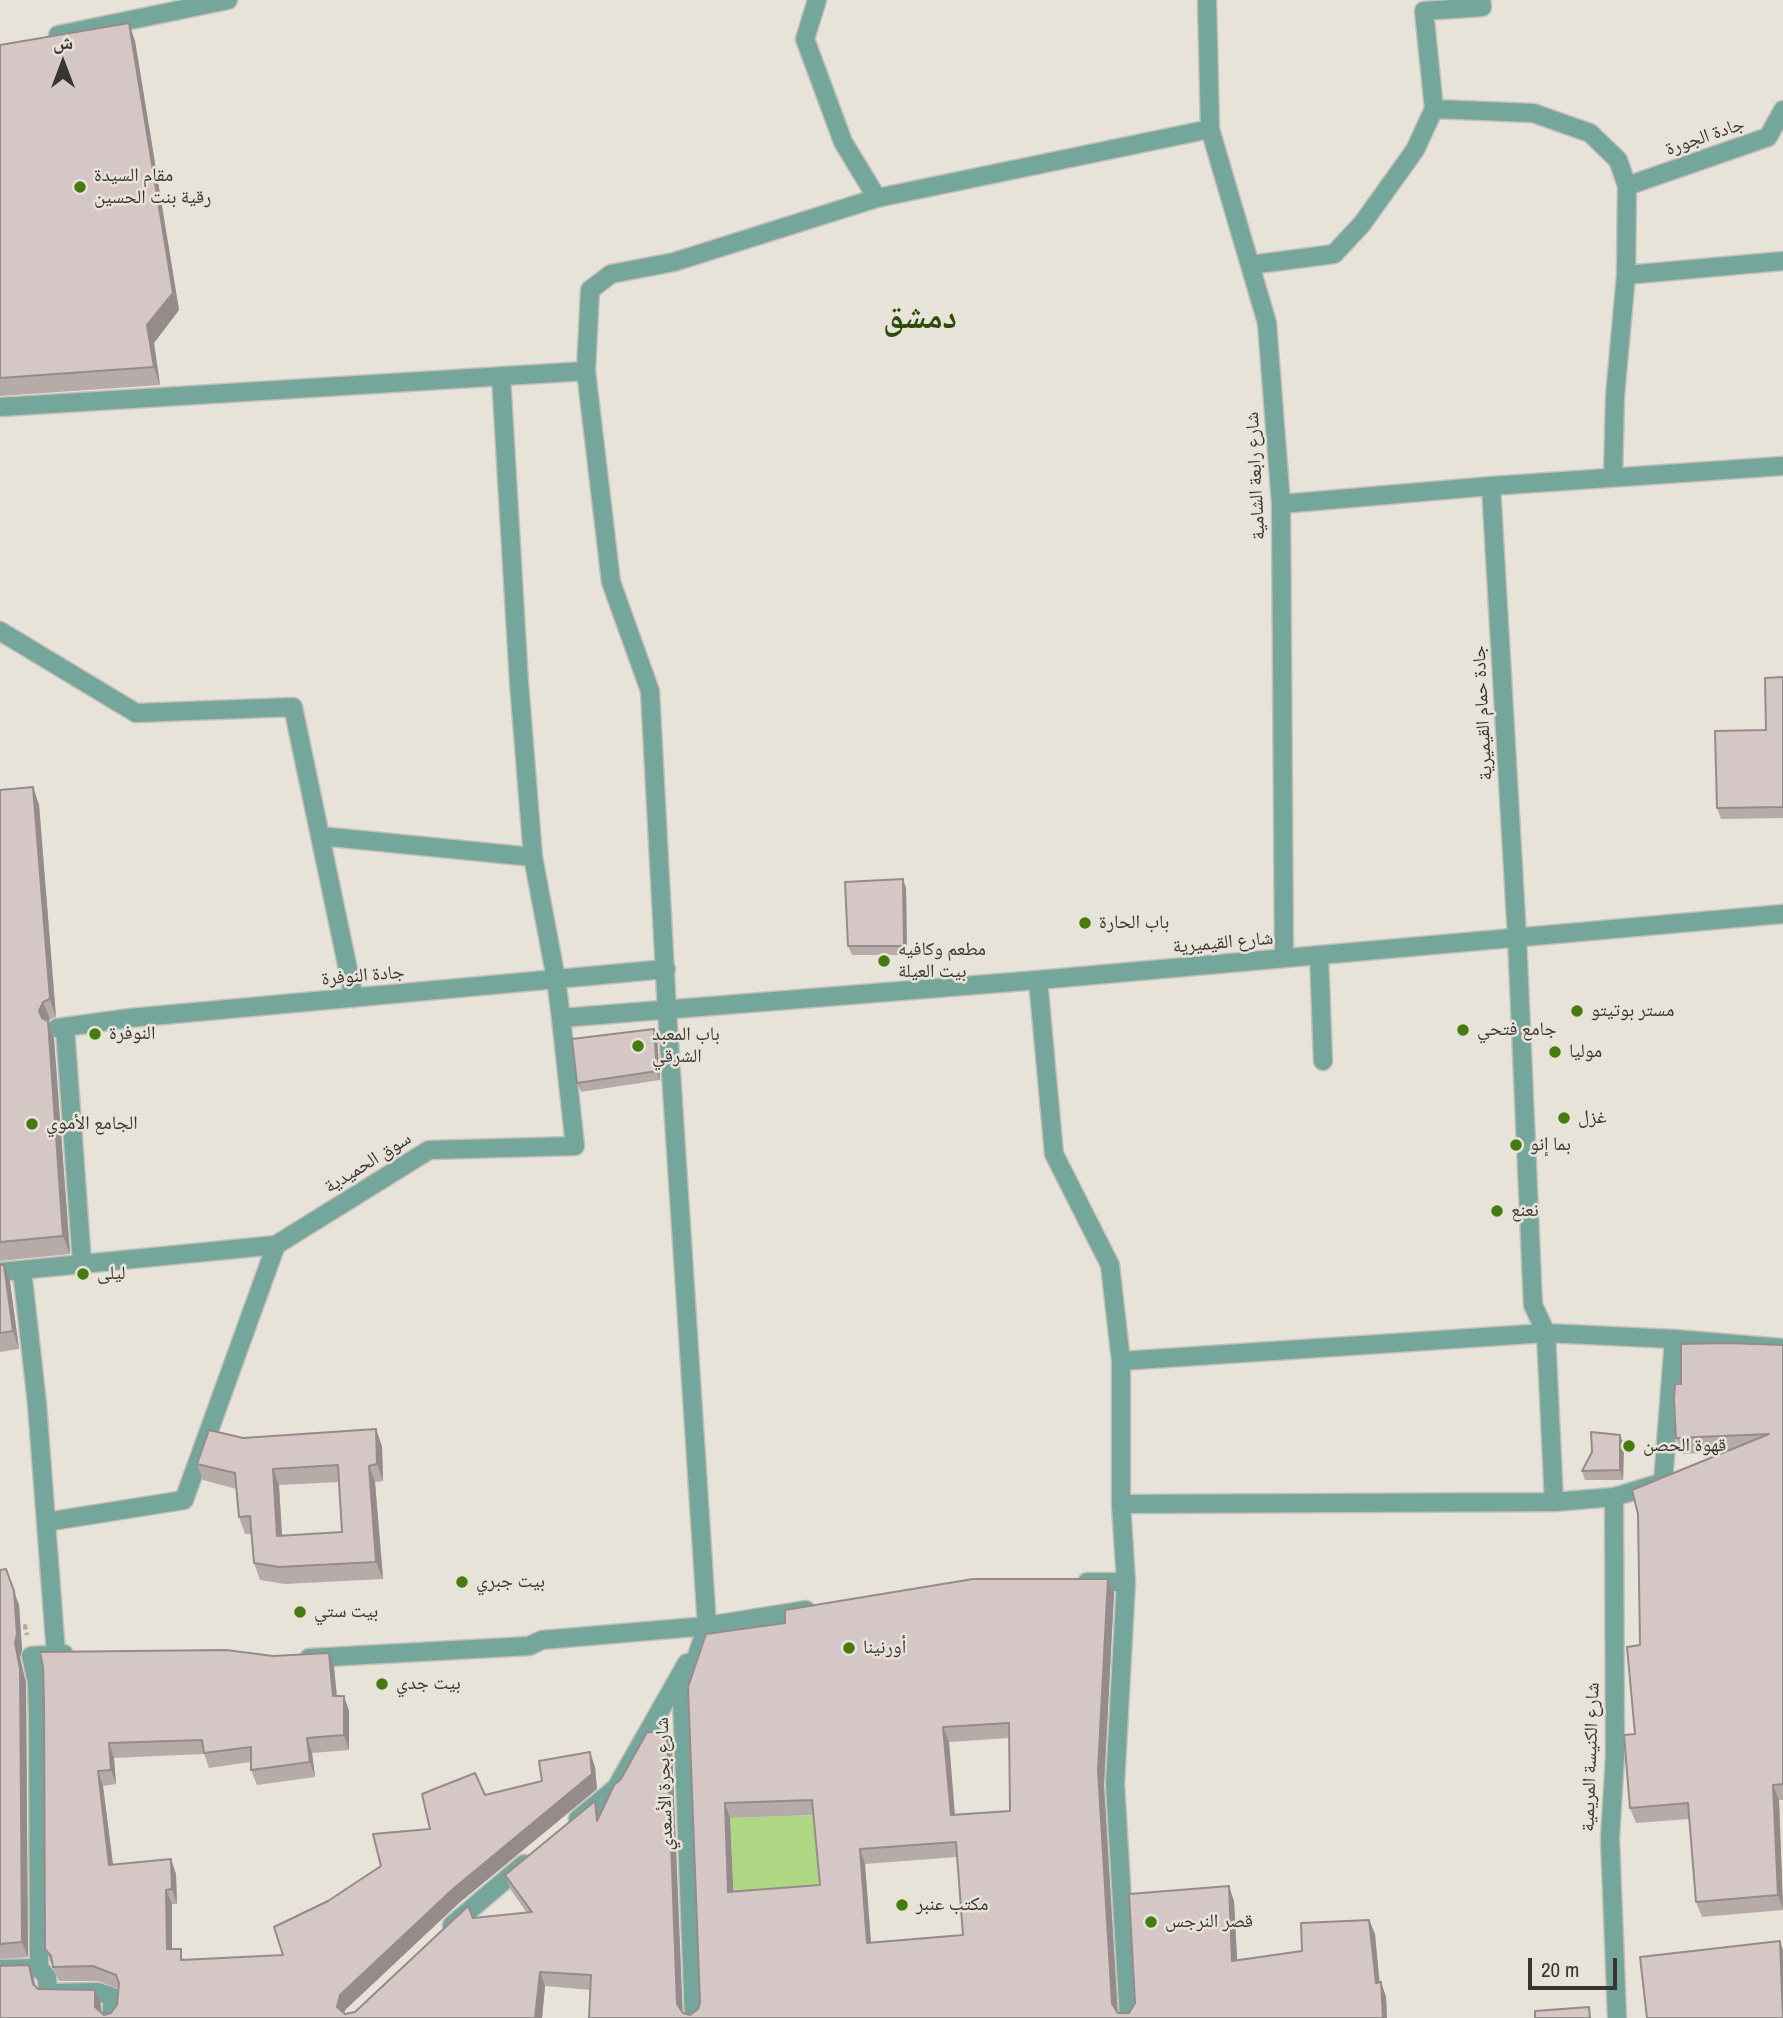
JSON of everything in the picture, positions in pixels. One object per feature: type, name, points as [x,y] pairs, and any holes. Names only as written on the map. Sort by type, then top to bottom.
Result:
[{"type":"street","points":[[40,39],[228,0]]},
{"type":"street","points":[[817,0],[805,38],[843,142],[877,198]]},
{"type":"street","name":"شارع رابعة الشامية","points":[[1207,0],[1210,129],[1267,323],[1281,504],[1284,958]]},
{"type":"street","points":[[1250,265],[1334,254],[1362,224],[1415,150],[1434,109],[1424,11],[1482,7],[1481,0]]},
{"type":"street","points":[[1434,109],[1533,113],[1590,133],[1618,160],[1627,186],[1626,275],[1615,396],[1613,477]]},
{"type":"street","name":"جادة الجورة","points":[[1627,186],[1768,137],[1783,110]]},
{"type":"street","points":[[707,1626],[667,1011],[650,691],[611,582],[586,371],[590,290],[611,274],[674,262],[877,198],[1210,129]]},
{"type":"street","points":[[1626,275],[1783,261]]},
{"type":"street","points":[[0,407],[586,371]]},
{"type":"street","points":[[501,376],[519,683],[533,857],[561,1018],[667,1011]]},
{"type":"street","points":[[1281,504],[1783,466]]},
{"type":"street","name":"جادة حمام القيميرية","points":[[1491,486],[1517,937],[1533,1305],[1546,1333],[1554,1502]]},
{"type":"street","points":[[0,631],[136,713],[293,707],[354,998]]},
{"type":"street","points":[[320,836],[533,857]]},
{"type":"street","name":"شارع القيميرية","points":[[667,1011],[1783,914]]},
{"type":"street","points":[[1319,955],[1323,1061]]},
{"type":"street","name":"جادة النوفرة","points":[[82,1263],[61,1028],[130,1018],[666,969]]},
{"type":"street","points":[[1038,980],[1054,1154],[1110,1265],[1121,1361],[1121,1504],[1126,1582],[1115,1784],[1129,2018]]},
{"type":"street","name":"سوق الحميدية","points":[[0,1272],[276,1245],[429,1150],[575,1146],[561,1018]]},
{"type":"street","points":[[46,1521],[184,1500],[276,1245]]},
{"type":"street","points":[[22,1270],[37,1404],[56,1654]]},
{"type":"street","points":[[1121,1361],[1546,1333],[1783,1348]]},
{"type":"street","points":[[1121,1504],[1554,1502],[1614,1497],[1663,1482],[1674,1339]]},
{"type":"street","name":"شارع الكنيسة المريمية","points":[[1614,1497],[1615,1756],[1609,1838],[1617,2018]]},
{"type":"street","points":[[1072,1582],[1126,1582]]},
{"type":"street","points":[[292,1659],[529,1646],[542,1640],[707,1626],[829,1606]]},
{"type":"street","name":"شارع بحرة الأسعدي","points":[[563,1832],[617,1788],[707,1626]]},
{"type":"street","name":"شارع بحرة الأسعدي","points":[[694,2018],[682,1700],[707,1626]]},
{"type":"street","points":[[83,1654],[31,1656],[37,1682],[38,1717],[39,1968],[47,1977],[48,1993],[98,1992],[113,1997],[111,2018]]},
{"type":"street","points":[[438,1938],[541,1850]]},
{"type":"street","points":[[0,1969],[39,1968]]},
{"type":"green space","points":[[818,1815],[825,1900],[734,1906],[730,1818]]},
{"type":"building","name":"مقام السيدة رقية بنت الحسين","points":[[129,23],[173,293],[147,325],[154,367],[0,378],[0,45]]},
{"type":"building","points":[[1783,677],[1783,807],[1717,808],[1715,731],[1766,730],[1765,678]]},
{"type":"building","name":"الجامع الأموي","points":[[33,787],[50,999],[43,1002],[39,1011],[42,1018],[48,1021],[63,1236],[0,1242],[0,790]]},
{"type":"building","points":[[903,879],[904,946],[848,946],[845,882]]},
{"type":"building","points":[[654,1029],[657,1071],[577,1083],[572,1039]]},
{"type":"building","points":[[0,1265],[4,1265],[13,1331],[0,1333]]},
{"type":"building","points":[[1681,1344],[1783,1345],[1783,1784],[1773,1785],[1778,1895],[1696,1902],[1688,1803],[1630,1808],[1624,1735],[1635,1734],[1627,1647],[1640,1645],[1638,1514],[1632,1490],[1769,1434],[1676,1438],[1674,1400],[1675,1384],[1681,1384]]},
{"type":"building","points":[[376,1429],[377,1464],[369,1466],[376,1562],[279,1567],[254,1563],[250,1516],[239,1517],[235,1473],[197,1464],[209,1430],[243,1438]],"holes":[[[338,1465],[342,1532],[277,1536],[273,1469]]]},
{"type":"building","points":[[1591,1432],[1620,1435],[1620,1470],[1582,1471],[1592,1452]]},
{"type":"building","points":[[6,1569],[14,1591],[17,1634],[15,1643],[20,1669],[22,1942],[0,1944],[0,1570]]},
{"type":"building","points":[[973,1579],[1108,1579],[1098,1770],[1112,2004],[1118,2013],[1129,2013],[1135,2003],[1129,1894],[1229,1886],[1232,1961],[1302,1951],[1301,1923],[1369,1920],[1376,1983],[1381,1982],[1383,2018],[589,2018],[591,1975],[540,1972],[535,2018],[0,2018],[0,1966],[29,1965],[33,1984],[38,1989],[95,1990],[95,2007],[104,2015],[111,2013],[117,2005],[119,1983],[116,1975],[93,1966],[53,1967],[51,1956],[45,1949],[44,1702],[40,1652],[226,1650],[273,1656],[329,1653],[333,1696],[344,1696],[344,1735],[307,1738],[310,1762],[251,1770],[251,1747],[204,1753],[202,1740],[109,1743],[111,1770],[98,1771],[109,1865],[171,1859],[172,1889],[166,1890],[167,1949],[181,1949],[181,1960],[283,1955],[274,1927],[328,1901],[381,1866],[373,1834],[430,1829],[422,1794],[475,1773],[485,1795],[542,1781],[539,1761],[590,1752],[592,1774],[453,1889],[340,1995],[337,2007],[345,2014],[355,2012],[468,1906],[473,1918],[532,1912],[505,1875],[595,1801],[597,1821],[614,1785],[621,1779],[647,1732],[667,1733],[677,2004],[683,2013],[690,2015],[698,2009],[700,2003],[688,1687],[706,1634],[785,1623],[785,1610]],"holes":[[[1009,1723],[1010,1811],[951,1815],[943,1727]],[[812,1800],[820,1885],[728,1892],[725,1803]],[[956,1842],[963,1935],[867,1943],[860,1849]]]},
{"type":"building","points":[[1780,1941],[1783,2018],[1647,2018],[1640,1957]]},
{"type":"building","points":[[1589,2007],[1590,2018],[1535,2018],[1535,2011]]},
{"type":"place","name":"مقام السيدة رقية بنت الحسين","points":[[80,187]]},
{"type":"place","name":"باب الحارة","points":[[1085,923]]},
{"type":"place","name":"مطعم وكافيه بيت العيلة","points":[[884,961]]},
{"type":"place","name":"مستر بوتيتو","points":[[1577,1011]]},
{"type":"place","name":"جامع فتحي","points":[[1463,1030]]},
{"type":"place","name":"النوفرة","points":[[95,1034]]},
{"type":"place","name":"باب المعبد الشرقي","points":[[638,1046]]},
{"type":"place","name":"موليا","points":[[1555,1052]]},
{"type":"place","name":"غزل","points":[[1564,1118]]},
{"type":"place","name":"الجامع الأموي","points":[[32,1124]]},
{"type":"place","name":"بما إنو","points":[[1516,1145]]},
{"type":"place","name":"نعنع","points":[[1497,1211]]},
{"type":"place","name":"ليلى","points":[[83,1274]]},
{"type":"place","name":"قهوة الحصن","points":[[1629,1446]]},
{"type":"place","name":"بيت جبري","points":[[462,1582]]},
{"type":"place","name":"بيت ستي","points":[[300,1612]]},
{"type":"place","name":"أورنينا","points":[[849,1648]]},
{"type":"place","name":"بيت جدي","points":[[382,1684]]},
{"type":"place","name":"مكتب عنبر","points":[[902,1905]]},
{"type":"place","name":"قصر النرجس","points":[[1151,1922]]},
{"type":"district","name":"دمشق","points":[[920,319]]}]
